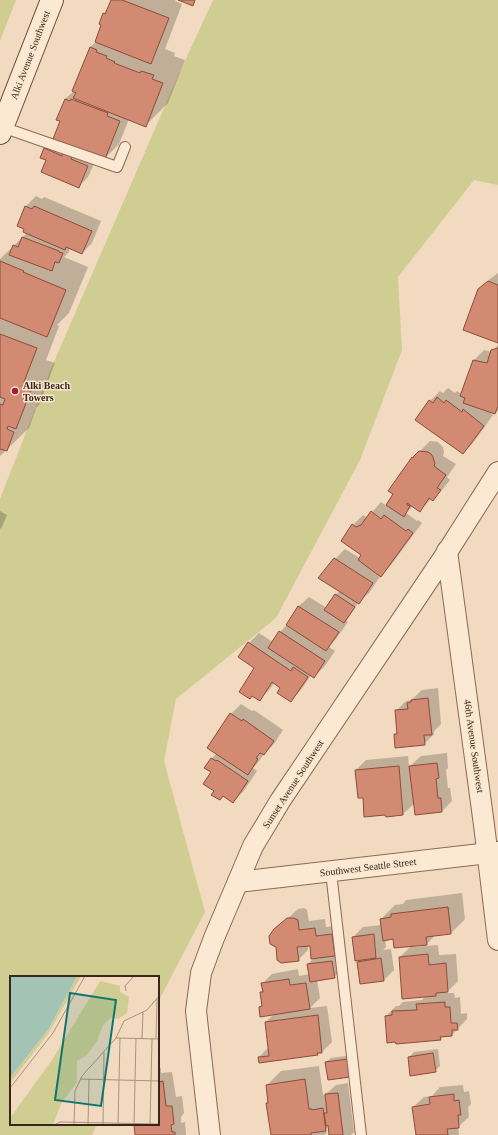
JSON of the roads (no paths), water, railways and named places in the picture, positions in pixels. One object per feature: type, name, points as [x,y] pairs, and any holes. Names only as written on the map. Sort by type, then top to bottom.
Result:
[{"type":"main road","name":"Alki Avenue Southwest","points":[[1,130],[52,0]]},
{"type":"street","name":"Sunset Avenue Southwest","points":[[210,1135],[196,1011],[201,973],[214,938],[253,846],[280,801],[498,472]]},
{"type":"street","name":"46th Avenue Southwest","points":[[447,551],[493,853],[498,940]]},
{"type":"street","name":"Southwest Seattle Street","points":[[238,882],[493,853]]},
{"type":"lane","points":[[1,130],[116,167],[125,147]]},
{"type":"lane","points":[[331,872],[361,1135]]},
{"type":"place","name":"Alki Beach Towers","points":[[15,391]]}]
